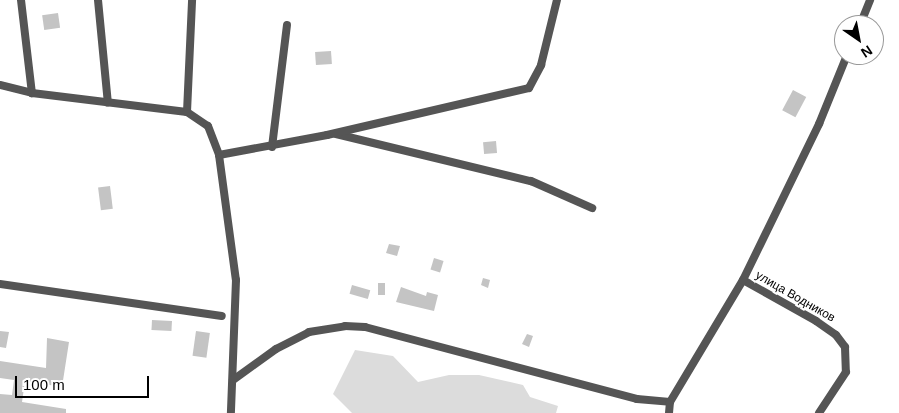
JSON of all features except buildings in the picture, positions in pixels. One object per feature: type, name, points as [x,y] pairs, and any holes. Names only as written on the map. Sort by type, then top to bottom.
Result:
[{"type":"street","points":[[21,0],[32,92]]},
{"type":"street","points":[[98,0],[108,103]]},
{"type":"street","points":[[187,112],[192,0]]},
{"type":"street","points":[[219,155],[272,147],[333,134],[529,88],[541,65],[557,0]]},
{"type":"street","points":[[864,15],[870,0]]},
{"type":"street","points":[[272,147],[287,25]]},
{"type":"street","points":[[669,413],[670,402],[743,280],[819,124],[843,65]]},
{"type":"street","points":[[0,85],[32,92],[108,103],[187,112],[208,126],[219,155],[236,280],[232,413]]},
{"type":"street","points":[[333,134],[531,181],[592,208]]},
{"type":"street","name":"улица Водников","points":[[743,280],[816,321],[836,335],[845,347],[846,372],[819,413]]},
{"type":"street","points":[[0,284],[222,316]]},
{"type":"street","points":[[233,380],[276,349],[309,332],[345,326],[365,327],[637,399],[670,402]]},
{"type":"shaded area","points":[[355,350],[393,356],[418,382],[449,375],[479,375],[523,385],[530,397],[558,406],[556,413],[352,413],[333,394]]}]
